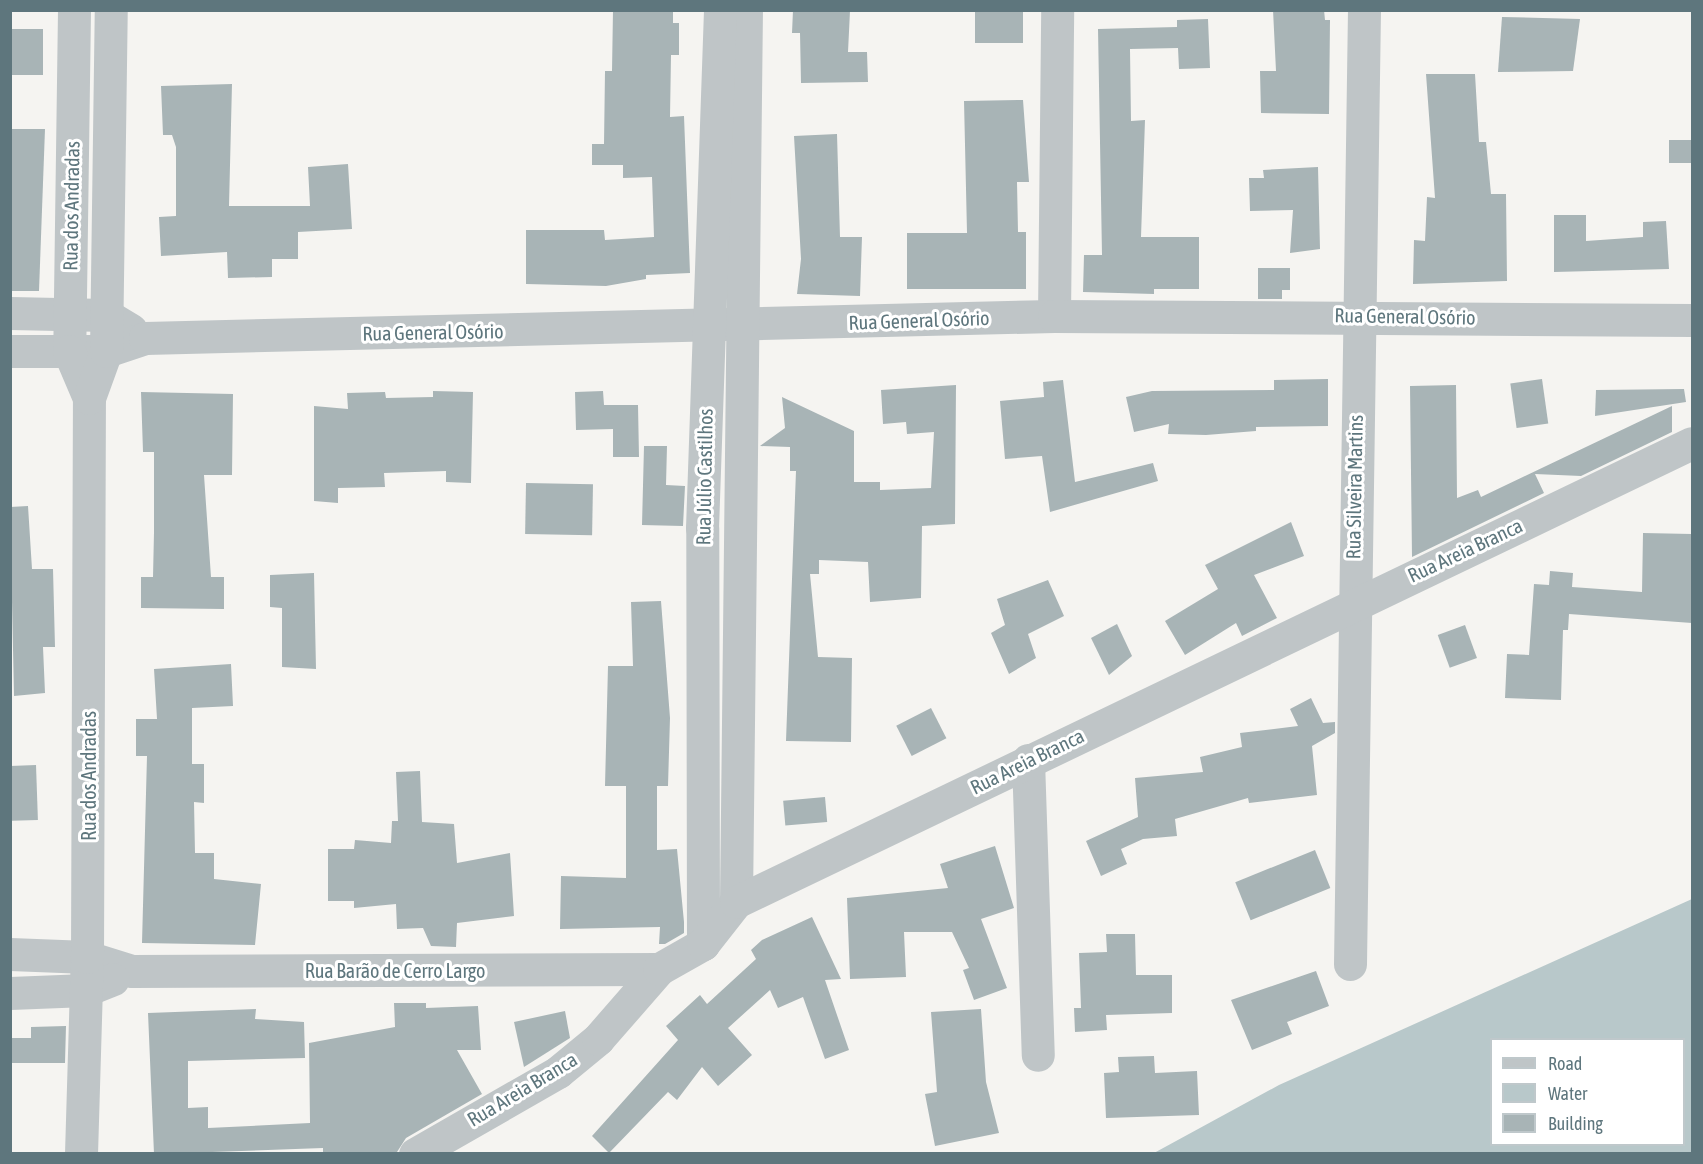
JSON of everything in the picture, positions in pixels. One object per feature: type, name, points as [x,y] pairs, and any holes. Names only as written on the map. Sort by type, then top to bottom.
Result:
[{"type":"street","name":"Rua dos Andradas","points":[[74,10],[69,351],[89,398]]},
{"type":"street","name":"Rua dos Andradas","points":[[81,1154],[87,957],[89,398],[106,351],[111,10]]},
{"type":"street","name":"Rua Júlio Castilhos","points":[[703,944],[702,528],[707,326],[720,10]]},
{"type":"street","name":"Rua Júlio Castilhos","points":[[736,902],[746,10]]},
{"type":"street","points":[[1054,316],[1057,10]]},
{"type":"street","name":"Rua Silveira Martins","points":[[1350,964],[1356,316],[1364,10]]},
{"type":"street","points":[[72,122],[109,121]]},
{"type":"street","points":[[10,314],[106,315],[145,338]]},
{"type":"street","name":"Rua General Osório","points":[[10,351],[106,351],[145,338],[741,326],[1054,316],[1356,316],[1692,320]]},
{"type":"street","name":"Rua Areia Branca","points":[[415,1154],[558,1072],[598,1039],[659,969],[703,944],[736,902],[1353,602],[1692,443]]},
{"type":"street","points":[[702,528],[739,528]]},
{"type":"street","points":[[1028,760],[1038,1055]]},
{"type":"street","name":"Rua Barão de Cerro Largo","points":[[10,954],[87,957],[132,971],[659,969]]},
{"type":"street","name":"Rua Barão de Cerro Largo","points":[[10,993],[86,990],[132,971]]},
{"type":"water","points":[[1692,899],[1692,1153],[1154,1153],[1279,1085]]},
{"type":"building","points":[[613,10],[673,10],[673,23],[679,23],[679,55],[671,55],[670,117],[684,116],[690,273],[646,275],[646,279],[606,286],[526,284],[526,230],[604,230],[605,240],[654,237],[652,177],[623,178],[623,165],[592,165],[592,144],[604,144],[605,71],[612,71]]},
{"type":"building","points":[[793,10],[850,11],[848,52],[867,52],[868,82],[801,83],[800,33],[792,33]]},
{"type":"building","points":[[975,10],[1023,10],[1023,43],[975,43]]},
{"type":"building","points":[[1273,10],[1324,10],[1325,20],[1330,20],[1329,114],[1261,113],[1260,71],[1276,71]]},
{"type":"building","points":[[1502,17],[1580,19],[1573,71],[1498,72]]},
{"type":"building","points":[[1208,19],[1210,68],[1179,69],[1178,48],[1130,49],[1131,121],[1145,120],[1141,237],[1199,237],[1199,289],[1154,289],[1154,294],[1083,292],[1084,255],[1102,255],[1098,29],[1177,27],[1177,20]]},
{"type":"building","points":[[10,29],[43,29],[43,75],[10,75]]},
{"type":"building","points":[[1426,74],[1475,74],[1479,142],[1486,142],[1491,194],[1506,194],[1507,281],[1413,284],[1414,240],[1425,241],[1427,197],[1435,198]]},
{"type":"building","points":[[232,84],[229,206],[310,206],[308,167],[348,164],[352,229],[298,232],[298,259],[272,259],[272,277],[228,278],[227,252],[161,256],[159,217],[176,216],[176,147],[172,135],[163,135],[161,86]]},
{"type":"building","points":[[1023,100],[1029,182],[1017,182],[1018,232],[1026,232],[1026,289],[907,289],[907,233],[967,233],[964,101]]},
{"type":"building","points":[[10,129],[45,129],[39,291],[10,291]]},
{"type":"building","points":[[837,134],[840,237],[862,237],[860,296],[797,294],[801,259],[794,136]]},
{"type":"building","points":[[1669,140],[1692,140],[1692,163],[1669,163]]},
{"type":"building","points":[[1318,167],[1320,249],[1290,253],[1293,210],[1250,211],[1249,178],[1264,178],[1263,170]]},
{"type":"building","points":[[1554,215],[1586,215],[1586,241],[1643,237],[1643,222],[1666,221],[1669,269],[1554,272]]},
{"type":"building","points":[[1258,268],[1290,268],[1290,290],[1282,290],[1282,299],[1258,299]]},
{"type":"building","points":[[1328,379],[1328,426],[1256,427],[1256,431],[1206,435],[1168,434],[1169,424],[1134,432],[1126,397],[1152,391],[1274,390],[1274,380]]},
{"type":"building","points":[[1542,379],[1548,424],[1517,428],[1510,383]]},
{"type":"building","points":[[1063,380],[1075,482],[1153,463],[1158,481],[1050,512],[1042,456],[1005,459],[1000,401],[1044,397],[1043,382]]},
{"type":"building","points":[[956,385],[955,524],[922,526],[921,598],[870,602],[868,562],[819,560],[819,574],[810,574],[818,657],[852,658],[851,742],[786,741],[796,471],[790,471],[790,447],[760,446],[785,428],[782,397],[854,431],[854,482],[880,482],[880,490],[931,488],[934,432],[907,434],[906,422],[883,424],[881,390]]},
{"type":"building","points":[[1456,385],[1457,498],[1478,490],[1481,497],[1672,406],[1672,432],[1581,476],[1535,474],[1544,493],[1412,557],[1410,386]]},
{"type":"building","points":[[1684,389],[1686,402],[1595,416],[1596,390]]},
{"type":"building","points":[[433,391],[473,392],[471,483],[446,482],[446,471],[384,473],[385,487],[338,488],[338,503],[314,501],[314,406],[348,409],[347,393],[385,392],[386,398],[433,397]]},
{"type":"building","points":[[603,391],[604,405],[638,405],[639,457],[613,457],[613,429],[576,430],[575,392]]},
{"type":"building","points":[[141,392],[233,394],[232,475],[204,475],[211,577],[224,577],[224,609],[141,608],[141,577],[153,577],[154,452],[143,452]]},
{"type":"building","points":[[644,446],[667,446],[666,485],[685,486],[683,526],[642,525]]},
{"type":"building","points":[[526,483],[593,484],[592,535],[525,534]]},
{"type":"building","points":[[28,506],[32,569],[53,569],[55,647],[43,647],[45,693],[14,696],[10,507]]},
{"type":"building","points":[[1291,522],[1304,556],[1254,575],[1277,618],[1242,636],[1236,623],[1185,655],[1165,621],[1218,589],[1205,565]]},
{"type":"building","points":[[1643,533],[1692,534],[1692,623],[1569,614],[1568,630],[1563,630],[1561,700],[1505,698],[1507,654],[1529,655],[1534,584],[1549,585],[1550,571],[1573,573],[1572,587],[1642,592]]},
{"type":"building","points":[[314,573],[316,669],[282,667],[282,608],[270,607],[270,575]]},
{"type":"building","points":[[1048,580],[1064,616],[1028,634],[1036,658],[1009,674],[991,633],[1005,625],[997,599]]},
{"type":"building","points":[[661,601],[670,718],[668,786],[657,786],[657,850],[677,849],[684,933],[665,944],[659,944],[660,927],[560,929],[561,876],[626,878],[626,786],[605,786],[608,666],[633,666],[631,602]]},
{"type":"building","points":[[1117,624],[1132,656],[1109,675],[1091,638]]},
{"type":"building","points":[[1465,625],[1477,658],[1450,668],[1438,635]]},
{"type":"building","points":[[231,664],[233,706],[192,708],[192,764],[204,764],[204,803],[194,802],[195,853],[214,853],[214,879],[261,884],[255,945],[142,943],[147,756],[136,756],[136,719],[157,719],[154,669]]},
{"type":"building","points":[[1311,698],[1323,723],[1335,722],[1335,733],[1312,746],[1317,795],[1249,803],[1248,798],[1175,819],[1177,836],[1143,839],[1121,849],[1127,864],[1101,876],[1086,841],[1138,817],[1135,778],[1203,772],[1200,757],[1242,747],[1240,733],[1298,726],[1290,709]]},
{"type":"building","points":[[931,708],[946,738],[912,756],[896,726]]},
{"type":"building","points":[[36,765],[38,820],[12,821],[10,766]]},
{"type":"building","points":[[420,771],[422,822],[454,824],[457,863],[510,853],[514,916],[457,923],[456,947],[431,946],[423,928],[397,929],[396,904],[354,908],[354,901],[328,901],[328,849],[354,849],[355,840],[391,843],[392,821],[398,821],[396,772]]},
{"type":"building","points":[[825,797],[827,822],[785,826],[783,801]]},
{"type":"building","points":[[995,846],[1014,908],[981,919],[1007,988],[974,1000],[963,970],[969,968],[952,932],[904,932],[906,977],[850,979],[847,898],[948,888],[940,864]]},
{"type":"building","points":[[1315,850],[1330,888],[1251,920],[1235,882]]},
{"type":"building","points":[[812,917],[841,979],[825,980],[849,1050],[825,1059],[803,997],[778,1008],[770,990],[728,1028],[752,1055],[718,1086],[702,1067],[677,1100],[668,1092],[609,1153],[592,1136],[678,1040],[666,1026],[700,995],[707,1004],[756,959],[751,950],[762,940]]},
{"type":"building","points":[[1106,934],[1135,934],[1136,975],[1172,975],[1172,1013],[1106,1015],[1107,1030],[1075,1032],[1074,1008],[1081,1008],[1079,953],[1107,952]]},
{"type":"building","points":[[1316,971],[1329,1006],[1287,1022],[1292,1034],[1252,1050],[1231,1000]]},
{"type":"building","points":[[394,1003],[426,1003],[426,1008],[478,1006],[481,1050],[457,1050],[482,1094],[406,1138],[397,1152],[323,1152],[323,1148],[154,1154],[148,1013],[256,1009],[255,1019],[304,1022],[305,1058],[188,1061],[188,1108],[208,1107],[208,1128],[310,1123],[309,1043],[395,1027]]},
{"type":"building","points":[[981,1009],[986,1082],[999,1133],[935,1146],[925,1094],[937,1092],[931,1012]]},
{"type":"building","points":[[565,1011],[570,1038],[524,1067],[514,1022]]},
{"type":"building","points":[[66,1026],[65,1063],[10,1063],[10,1038],[31,1038],[31,1027]]},
{"type":"building","points":[[1154,1056],[1155,1073],[1197,1071],[1199,1115],[1106,1118],[1104,1073],[1119,1072],[1118,1057]]}]
